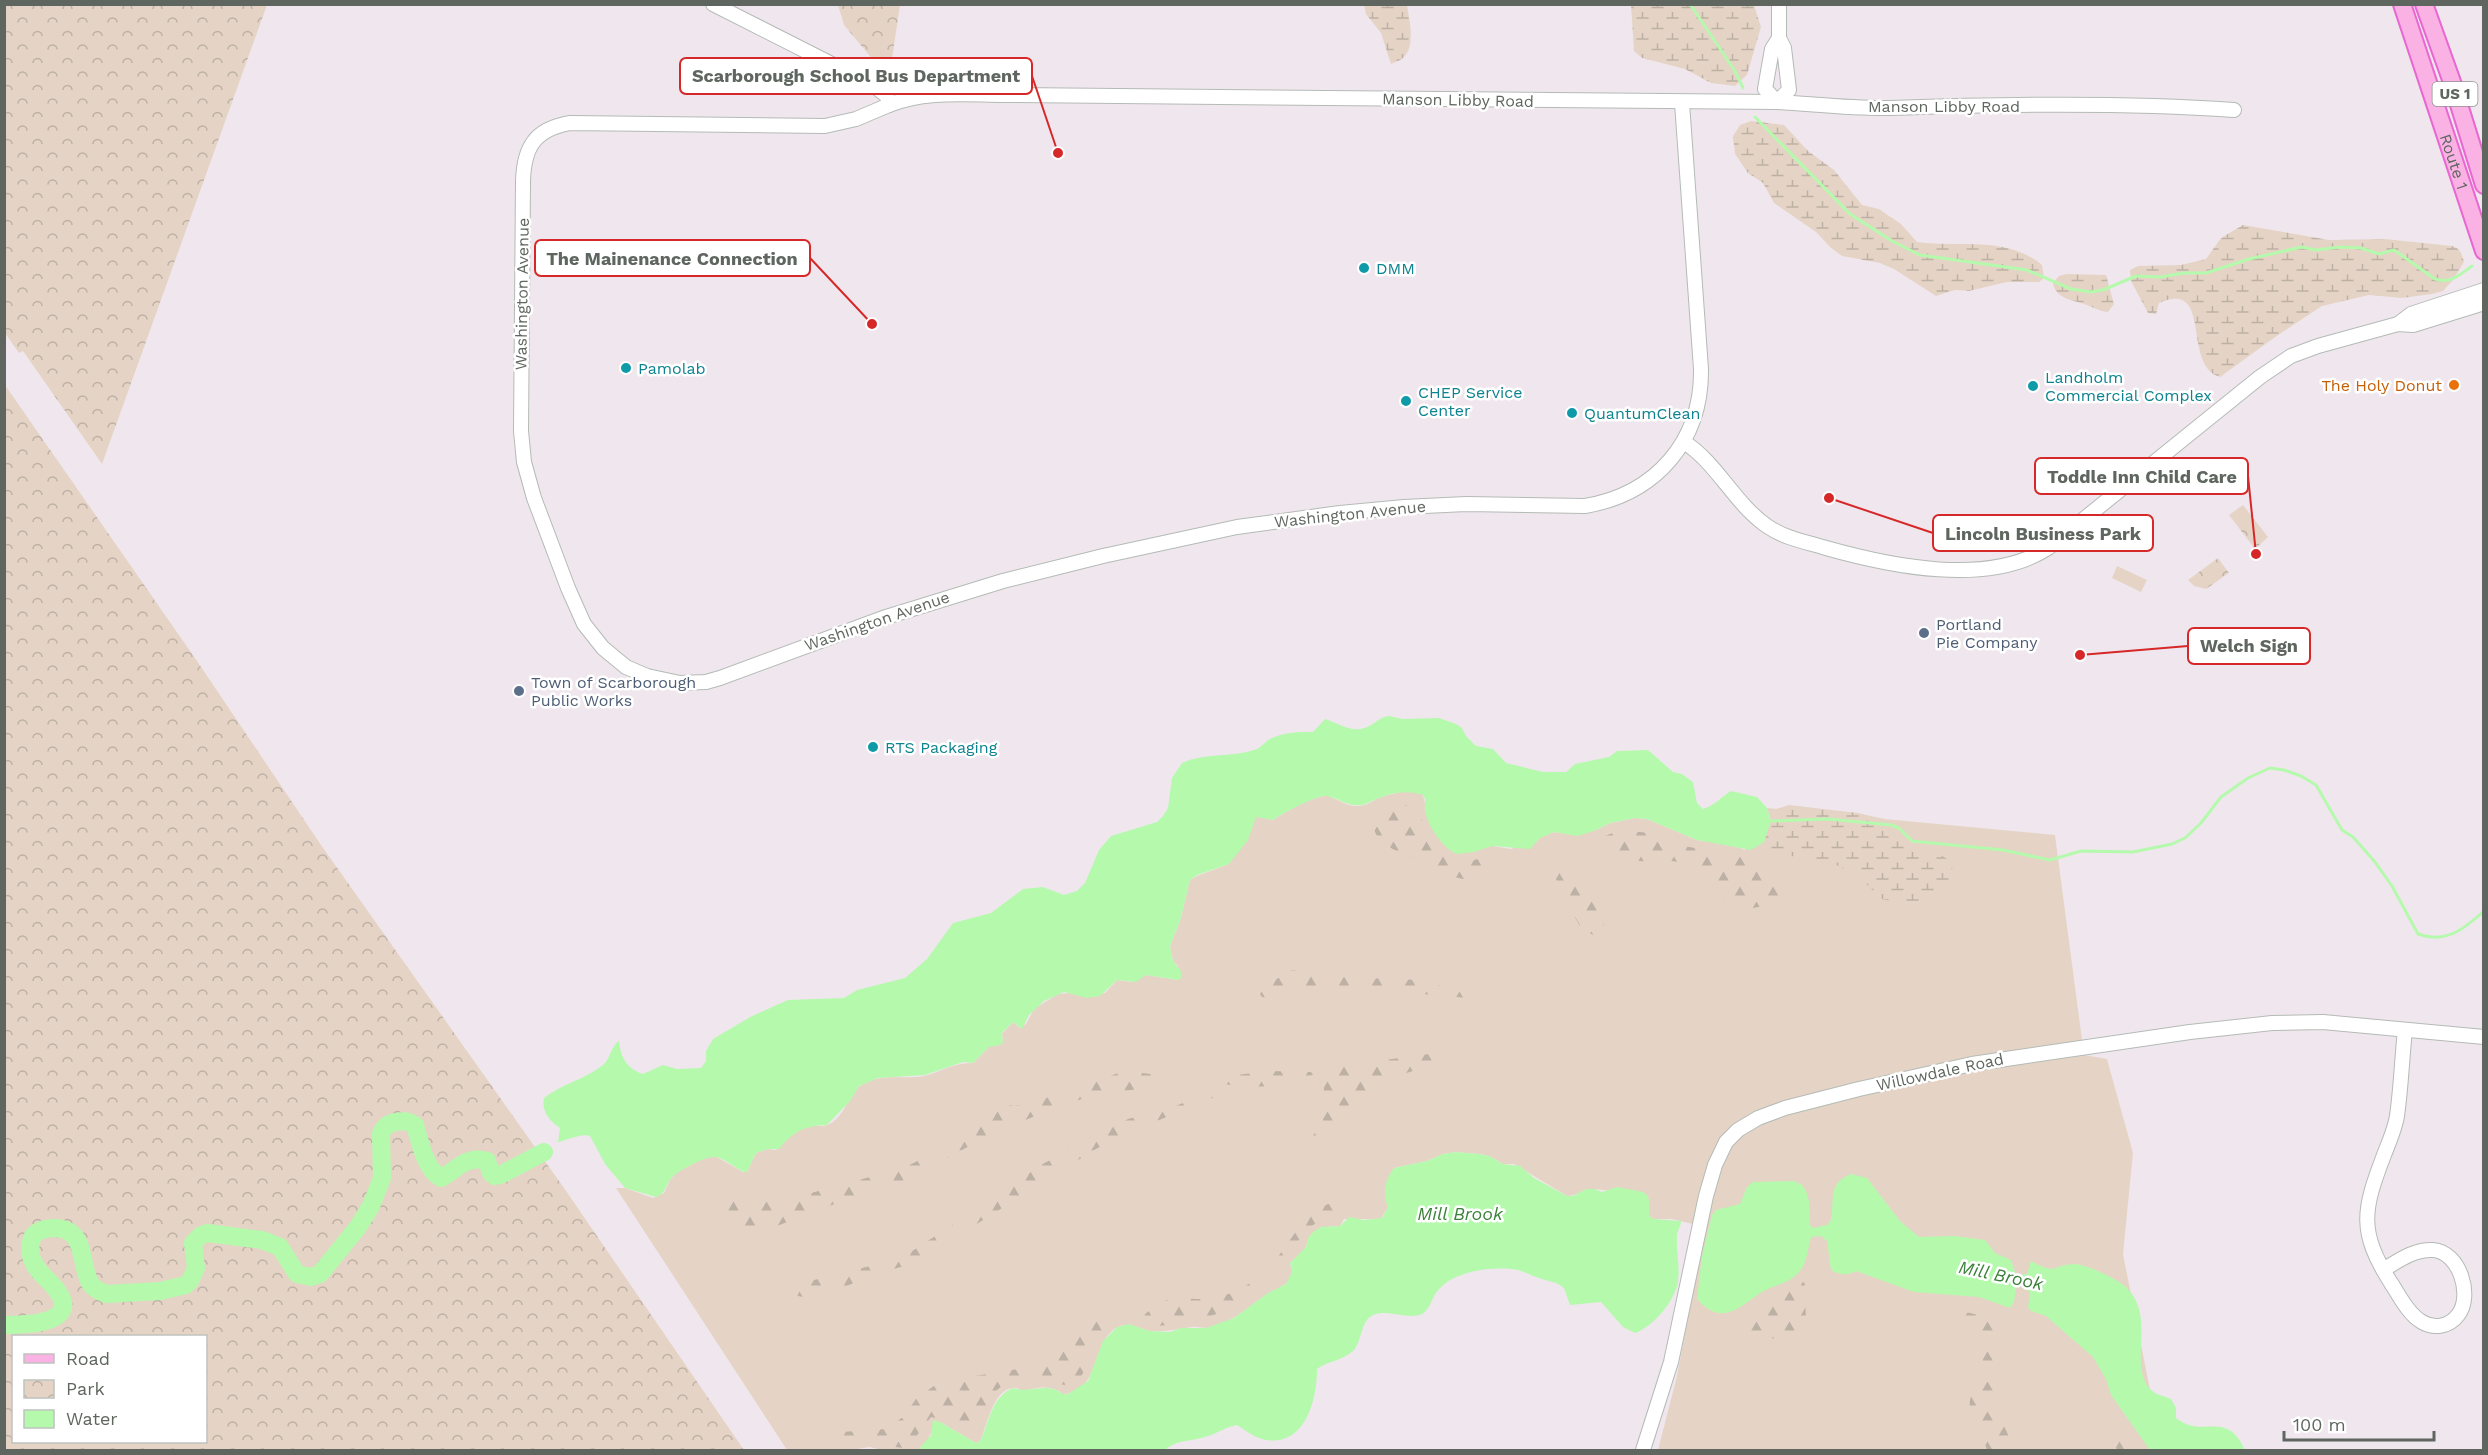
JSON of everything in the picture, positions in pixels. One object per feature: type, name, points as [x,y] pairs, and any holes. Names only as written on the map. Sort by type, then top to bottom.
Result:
[{"type":"main road","name":"Route 1","points":[[2402,4],[2484,251]]},
{"type":"main road","name":"Route 1","points":[[2424,4],[2452,82],[2484,185]]},
{"type":"street","points":[[713,4],[873,85],[887,96],[889,105]]},
{"type":"street","points":[[1779,4],[1779,38],[1784,48],[1789,90],[1777,102],[1765,89],[1772,49],[1779,38]]},
{"type":"street","name":"Manson Libby Road","points":[[889,105],[914,97],[942,95],[1777,102],[1891,108],[1914,105],[2188,106],[2234,110]]},
{"type":"street","name":"Washington Avenue","points":[[889,105],[856,119],[825,126],[570,123],[544,131],[528,150],[523,181],[521,431],[525,468],[545,529],[573,602],[584,624],[603,648],[635,672],[671,681],[706,682],[835,634],[958,594],[1103,556],[1237,527],[1404,507],[1466,504],[1573,507],[1600,504],[1622,496],[1646,482],[1672,458],[1684,442],[1698,408],[1701,375],[1682,103]]},
{"type":"street","points":[[2398,324],[2411,314],[2484,290]]},
{"type":"street","points":[[1684,442],[1697,451],[1758,519],[1788,537],[1895,564],[1943,568],[1994,568],[2029,559],[2048,548],[2260,377],[2287,359],[2318,346],[2398,324],[2413,325],[2484,303]]},
{"type":"street","name":"Willowdale Road","points":[[1643,1450],[1671,1362],[1706,1196],[1715,1165],[1726,1142],[1749,1123],[1785,1108],[1972,1064],[2087,1046],[2272,1023],[2323,1022],[2484,1037]]},
{"type":"street","points":[[2383,1270],[2412,1254],[2430,1250],[2442,1253],[2453,1262],[2460,1274],[2464,1298],[2463,1307],[2453,1321],[2447,1324],[2431,1326],[2425,1323],[2406,1306],[2383,1270],[2368,1237],[2367,1211],[2373,1183],[2397,1117],[2405,1030]]},
{"type":"green space","points":[[4,5],[267,5],[102,464],[23,351],[19,353],[5,333]]},
{"type":"green space","points":[[838,5],[900,5],[889,79],[844,25]]},
{"type":"green space","points":[[1364,5],[1407,5],[1411,39],[1408,52],[1402,59],[1391,64],[1381,33],[1366,14]]},
{"type":"green space","points":[[1631,5],[1754,5],[1761,27],[1747,75],[1735,86],[1711,83],[1685,69],[1642,58],[1634,51]]},
{"type":"green space","points":[[1751,121],[1784,125],[1808,151],[1834,170],[1862,205],[1879,209],[1901,224],[1917,242],[1998,246],[2013,250],[2042,265],[2044,278],[2039,282],[2007,282],[1969,291],[1955,290],[1936,296],[1894,269],[1880,263],[1842,256],[1816,232],[1774,203],[1763,183],[1748,173],[1735,154],[1733,136],[1740,125]]},
{"type":"green space","points":[[2243,225],[2329,240],[2385,239],[2452,246],[2460,252],[2464,262],[2443,291],[2402,298],[2369,295],[2322,306],[2220,377],[2208,370],[2202,357],[2192,313],[2186,303],[2176,299],[2159,303],[2156,314],[2148,313],[2131,281],[2130,270],[2138,266],[2181,265],[2206,259],[2221,238]]},
{"type":"green space","points":[[2066,274],[2106,275],[2114,304],[2108,312],[2069,300],[2057,292],[2053,283],[2059,276]]},
{"type":"green space","points":[[5,385],[197,661],[321,845],[564,1188],[744,1450],[5,1450]]},
{"type":"green space","points":[[2243,505],[2268,537],[2255,549],[2229,515]]},
{"type":"green space","points":[[2218,558],[2229,573],[2206,589],[2194,586],[2188,580]]},
{"type":"green space","points":[[2117,566],[2147,580],[2141,592],[2112,578]]},
{"type":"green space","points":[[1408,790],[1423,795],[1429,819],[1445,846],[1492,846],[1511,849],[1554,832],[1578,835],[1610,823],[1635,818],[1647,819],[1697,840],[1732,845],[1745,850],[1771,821],[1767,808],[2055,835],[2084,1055],[2107,1059],[2133,1153],[2123,1254],[2162,1450],[1658,1450],[1677,1376],[1705,1227],[1672,1219],[1654,1219],[1649,1216],[1648,1196],[1595,1189],[1567,1196],[1514,1164],[1503,1164],[1489,1156],[1456,1152],[1394,1168],[1385,1193],[1388,1207],[1381,1219],[1344,1219],[1340,1226],[1319,1229],[1290,1263],[1292,1272],[1289,1281],[1223,1324],[1206,1328],[1194,1327],[1163,1331],[1149,1331],[1126,1325],[1115,1329],[1107,1337],[1085,1384],[1076,1391],[1063,1394],[1055,1389],[1045,1388],[1026,1391],[1016,1388],[1008,1389],[996,1400],[980,1441],[976,1443],[940,1422],[934,1426],[927,1442],[918,1450],[881,1450],[870,1447],[851,1450],[787,1450],[616,1188],[625,1188],[653,1198],[664,1193],[676,1173],[707,1156],[715,1156],[747,1172],[756,1153],[768,1149],[776,1150],[799,1130],[811,1126],[825,1126],[833,1122],[860,1086],[875,1079],[924,1076],[954,1066],[973,1063],[989,1047],[1003,1042],[1002,1034],[1013,1022],[1020,1028],[1026,1024],[1034,1009],[1058,994],[1105,993],[1117,980],[1132,982],[1146,975],[1178,980],[1178,966],[1173,961],[1170,946],[1180,921],[1190,880],[1229,864],[1250,833],[1256,816],[1273,820],[1300,805],[1323,796],[1359,806]]},
{"type":"green space","points":[[1395,802],[1416,812],[1447,858],[1462,862],[1495,854],[1502,858],[1502,862],[1483,877],[1461,879],[1388,846],[1376,834],[1375,817],[1380,808]]},
{"type":"green space","points":[[1789,805],[1858,813],[1884,819],[1900,843],[1916,850],[1940,855],[1951,865],[1954,875],[1945,886],[1920,903],[1900,903],[1882,899],[1857,875],[1830,862],[1751,850],[1764,841],[1776,809]]},
{"type":"green space","points":[[1615,832],[1659,834],[1689,847],[1731,854],[1755,862],[1768,868],[1777,879],[1783,892],[1776,902],[1754,908],[1736,908],[1712,893],[1690,866],[1673,861],[1630,860],[1598,844],[1600,838]]},
{"type":"green space","points":[[1565,869],[1574,872],[1583,888],[1601,905],[1605,921],[1601,933],[1595,935],[1583,932],[1562,898],[1556,879]]},
{"type":"green space","points":[[1292,970],[1341,977],[1421,980],[1468,992],[1471,996],[1468,998],[1377,990],[1296,988],[1270,997],[1262,997],[1261,988]]},
{"type":"green space","points":[[1437,1053],[1440,1062],[1390,1080],[1374,1093],[1336,1133],[1315,1142],[1313,1136],[1323,1120],[1324,1085],[1330,1071],[1347,1065]]},
{"type":"green space","points":[[1269,1071],[1311,1072],[1313,1075],[1273,1086],[1248,1087],[1205,1082],[1204,1076],[1221,1077]]},
{"type":"green space","points":[[1135,1072],[1158,1075],[1160,1082],[1132,1090],[1099,1093],[1053,1109],[998,1131],[905,1180],[871,1190],[769,1229],[750,1229],[736,1225],[707,1205],[707,1200],[711,1199],[800,1196],[903,1168],[976,1133],[995,1107],[1003,1104],[1015,1106],[1066,1093],[1118,1073]]},
{"type":"green space","points":[[1208,1093],[1217,1096],[1123,1135],[1094,1150],[915,1263],[872,1275],[842,1288],[823,1291],[809,1298],[798,1296],[796,1292],[800,1286],[810,1281],[906,1255],[1008,1189],[1037,1167],[1128,1119],[1173,1107]]},
{"type":"green space","points":[[1328,1204],[1335,1205],[1333,1212],[1307,1229],[1273,1276],[1244,1303],[1196,1322],[1158,1326],[1144,1320],[1145,1314],[1166,1300],[1215,1298],[1234,1292],[1252,1282],[1272,1264],[1306,1220]]},
{"type":"green space","points":[[1801,1280],[1805,1284],[1806,1320],[1799,1340],[1752,1337],[1745,1333],[1741,1318]]},
{"type":"green space","points":[[1964,1312],[1989,1319],[2001,1329],[1993,1374],[1993,1397],[2014,1450],[1987,1450],[1971,1417],[1972,1392],[1983,1357],[1982,1347],[1977,1337],[1960,1320]]},
{"type":"green space","points":[[1095,1321],[1106,1324],[1085,1370],[1077,1380],[1066,1385],[1032,1381],[1008,1383],[999,1388],[991,1397],[973,1431],[957,1423],[931,1417],[908,1447],[873,1441],[848,1443],[839,1441],[841,1432],[886,1429],[903,1417],[916,1399],[935,1385],[949,1380],[1024,1368],[1048,1355],[1082,1325]]},
{"type":"green space","points":[[2115,1421],[2138,1450],[2117,1450],[2107,1427],[2110,1422]]},
{"type":"water","points":[[1389,716],[1403,719],[1439,718],[1456,724],[1476,746],[1493,749],[1506,763],[1543,772],[1566,772],[1575,764],[1609,757],[1617,751],[1648,750],[1673,772],[1682,774],[1693,782],[1697,803],[1703,809],[1731,791],[1757,797],[1767,808],[1771,821],[1764,842],[1751,850],[1697,840],[1647,819],[1635,818],[1610,823],[1578,836],[1554,832],[1540,838],[1530,849],[1492,846],[1474,852],[1457,854],[1441,842],[1432,829],[1426,816],[1423,795],[1395,793],[1357,805],[1323,796],[1300,805],[1273,820],[1256,817],[1248,840],[1229,864],[1197,875],[1190,880],[1180,921],[1170,946],[1173,961],[1181,971],[1181,978],[1178,980],[1146,975],[1136,982],[1117,980],[1100,996],[1087,998],[1064,992],[1044,1001],[1029,1015],[1022,1029],[1013,1022],[1002,1033],[1003,1042],[1000,1045],[989,1047],[973,1063],[963,1062],[925,1075],[878,1078],[859,1086],[850,1101],[827,1125],[806,1128],[795,1134],[779,1149],[768,1149],[756,1153],[747,1172],[718,1157],[706,1158],[676,1174],[663,1192],[656,1197],[625,1188],[605,1164],[590,1136],[578,1136],[558,1142],[560,1128],[547,1116],[543,1103],[544,1098],[603,1065],[619,1041],[621,1053],[626,1062],[643,1074],[663,1065],[677,1069],[701,1068],[706,1061],[706,1051],[713,1039],[752,1016],[788,1000],[844,998],[857,990],[905,978],[927,959],[953,923],[991,913],[1023,889],[1043,887],[1064,895],[1077,891],[1085,883],[1099,850],[1111,836],[1157,822],[1163,816],[1168,808],[1172,778],[1182,763],[1200,757],[1248,752],[1282,735],[1313,732],[1325,719],[1345,727],[1361,729]]},
{"type":"water","name":"Mill Brook","points":[[1456,1152],[1489,1156],[1503,1164],[1520,1166],[1534,1178],[1567,1196],[1573,1196],[1586,1189],[1602,1192],[1617,1187],[1643,1192],[1648,1196],[1649,1216],[1654,1219],[1681,1221],[1677,1234],[1678,1281],[1673,1296],[1663,1312],[1649,1325],[1635,1333],[1623,1327],[1601,1302],[1570,1305],[1564,1288],[1555,1283],[1518,1270],[1476,1271],[1447,1282],[1437,1291],[1422,1314],[1411,1316],[1381,1313],[1367,1320],[1353,1351],[1317,1369],[1315,1394],[1306,1418],[1291,1436],[1280,1440],[1262,1439],[1237,1425],[1205,1437],[1175,1444],[1165,1450],[918,1450],[931,1435],[933,1420],[976,1443],[980,1441],[995,1404],[1005,1392],[1013,1388],[1026,1390],[1051,1388],[1068,1394],[1088,1381],[1103,1341],[1117,1327],[1129,1324],[1149,1331],[1170,1332],[1181,1328],[1206,1328],[1234,1318],[1268,1293],[1286,1284],[1292,1272],[1290,1263],[1306,1247],[1308,1238],[1313,1232],[1321,1227],[1340,1226],[1349,1217],[1364,1220],[1382,1218],[1388,1207],[1385,1197],[1387,1182],[1394,1168]]},
{"type":"water","name":"Mill Brook","points":[[1851,1174],[1867,1178],[1900,1221],[1919,1237],[1954,1236],[1985,1240],[1995,1253],[2011,1260],[2016,1275],[2027,1274],[2031,1261],[2051,1269],[2074,1264],[2111,1277],[2124,1285],[2136,1301],[2140,1314],[2141,1367],[2150,1389],[2171,1399],[2176,1408],[2176,1418],[2186,1424],[2222,1427],[2230,1430],[2238,1437],[2245,1450],[2150,1450],[2111,1395],[2106,1379],[2093,1357],[2046,1316],[2031,1311],[2028,1307],[2030,1294],[2024,1283],[2017,1283],[2014,1302],[2010,1308],[1979,1297],[1914,1292],[1856,1271],[1843,1274],[1831,1270],[1827,1241],[1821,1236],[1811,1237],[1804,1265],[1796,1275],[1761,1293],[1735,1310],[1717,1313],[1697,1299],[1702,1256],[1712,1215],[1716,1210],[1740,1204],[1747,1187],[1753,1182],[1794,1181],[1802,1185],[1806,1191],[1809,1201],[1810,1225],[1813,1228],[1827,1225],[1831,1220],[1835,1187],[1838,1182]]},
{"type":"waterway","points":[[1690,4],[1735,71],[1743,88]]},
{"type":"waterway","points":[[1755,117],[1850,214],[1892,241],[1920,255],[2027,270],[2071,289],[2091,292],[2103,290],[2136,276],[2161,277],[2183,273],[2206,273],[2249,259],[2302,247],[2315,250],[2341,247],[2361,248],[2379,254],[2394,250],[2435,279],[2441,280],[2455,278],[2472,266]]},
{"type":"waterway","points":[[1771,821],[1828,819],[1891,825],[1899,828],[1912,841],[2003,850],[2050,860],[2081,851],[2133,852],[2172,844],[2185,838],[2201,823],[2221,797],[2248,778],[2270,768],[2301,776],[2316,785],[2342,830],[2353,837],[2392,886],[2418,934],[2428,937],[2446,936],[2462,929],[2484,911]]},
{"type":"waterway","points":[[4,1325],[46,1321],[56,1317],[62,1311],[63,1303],[58,1292],[37,1268],[31,1256],[30,1247],[33,1236],[49,1228],[65,1230],[72,1234],[80,1248],[90,1283],[106,1294],[160,1291],[186,1285],[196,1268],[193,1243],[207,1233],[262,1240],[280,1247],[297,1274],[311,1277],[320,1274],[358,1227],[371,1206],[382,1178],[381,1134],[386,1126],[400,1121],[415,1125],[427,1162],[435,1174],[441,1178],[462,1164],[473,1160],[487,1161],[491,1173],[495,1176],[500,1175],[544,1152]]},
{"type":"place","name":"Scarborough School Bus Department","points":[[1058,153]]},
{"type":"place","name":"DMM","points":[[1364,268]]},
{"type":"place","name":"The Mainenance Connection","points":[[872,324]]},
{"type":"place","name":"Pamolab","points":[[626,368]]},
{"type":"place","name":"The Holy Donut","points":[[2454,385]]},
{"type":"place","name":"Landholm Commercial Complex","points":[[2033,386]]},
{"type":"place","name":"CHEP Service Center","points":[[1406,401]]},
{"type":"place","name":"QuantumClean","points":[[1572,413]]},
{"type":"place","name":"Lincoln Business Park","points":[[1829,498]]},
{"type":"place","name":"Toddle Inn Child Care","points":[[2256,554]]},
{"type":"place","name":"Portland Pie Company","points":[[1924,633]]},
{"type":"place","name":"Welch Sign","points":[[2080,655]]},
{"type":"place","name":"Town of Scarborough Public Works","points":[[519,691]]},
{"type":"place","name":"RTS Packaging","points":[[873,747]]}]
